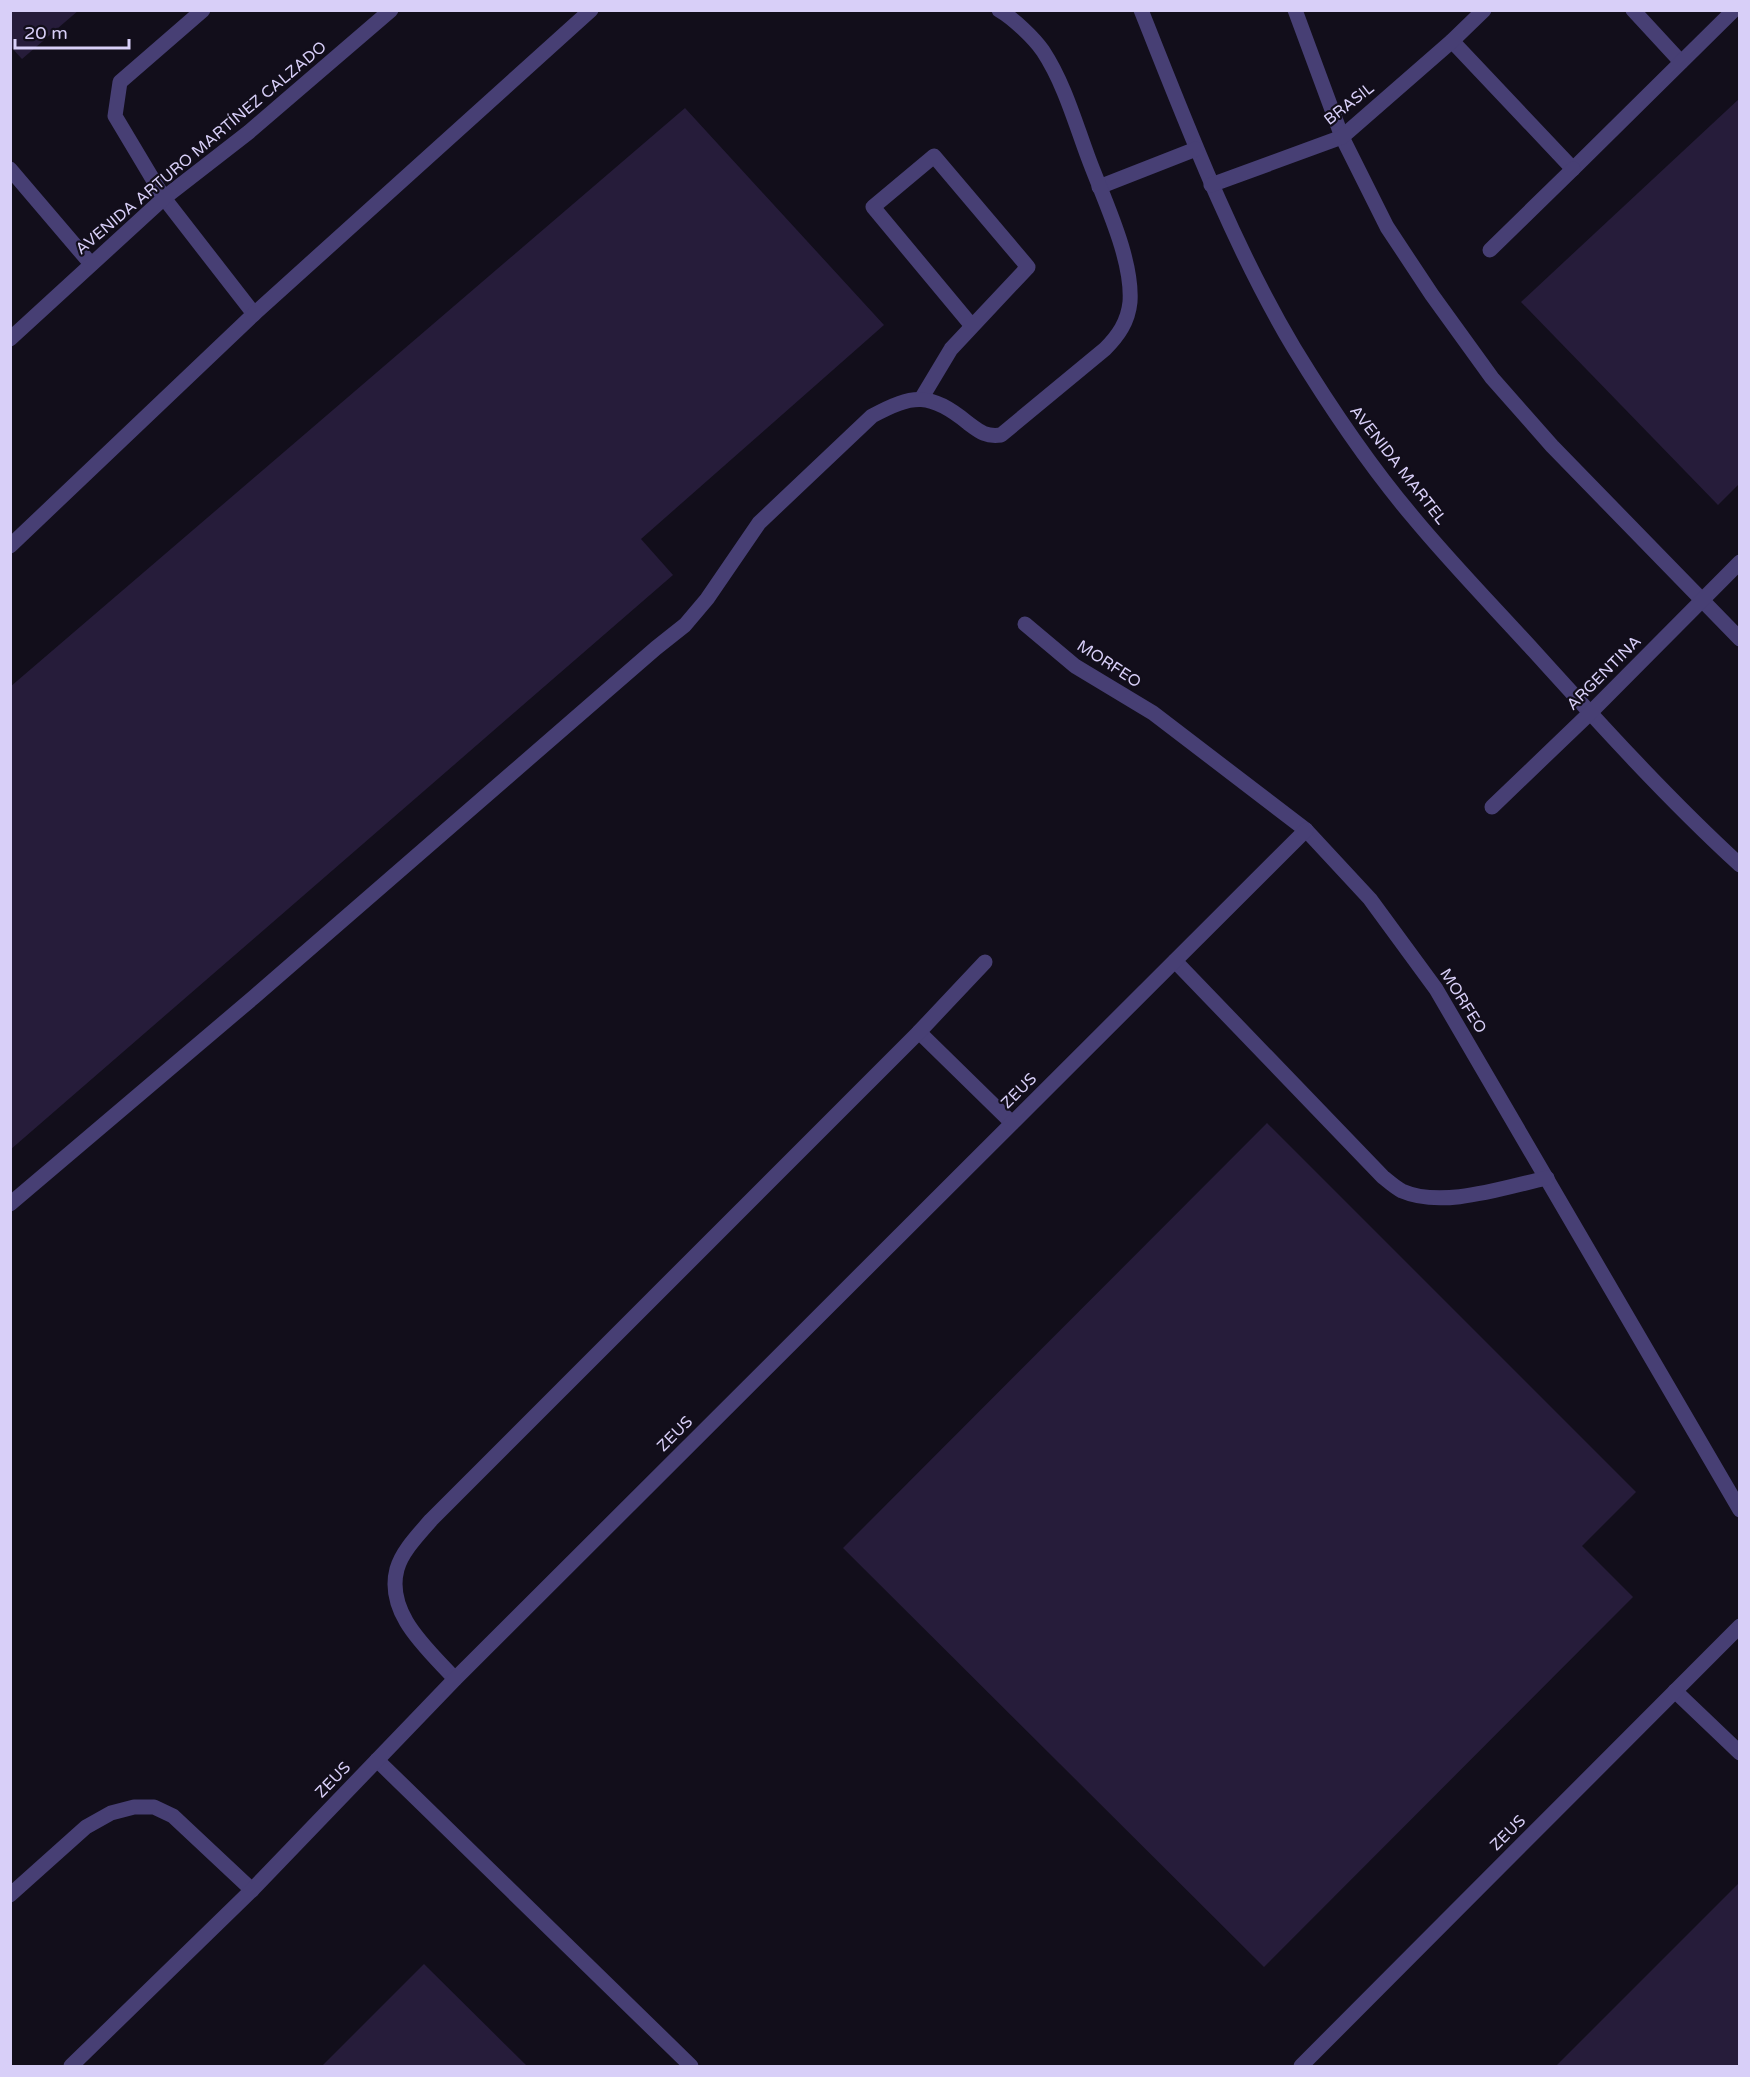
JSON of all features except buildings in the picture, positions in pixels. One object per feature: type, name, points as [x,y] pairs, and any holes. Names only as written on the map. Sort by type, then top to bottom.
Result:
[{"type":"street","points":[[202,10],[120,82],[115,116],[164,198],[255,314]]},
{"type":"street","points":[[10,546],[255,314],[591,10]]},
{"type":"street","points":[[10,1204],[685,625],[707,599],[759,524],[872,416],[894,404],[921,399],[934,401],[951,409],[982,434],[1001,435],[1105,349],[1119,334],[1130,302],[1129,276],[1122,247],[1062,88],[1042,50],[999,10]]},
{"type":"street","name":"AVENIDA MARTEL","points":[[1141,10],[1211,185],[1263,292],[1293,346],[1337,416],[1412,517],[1590,713],[1697,826],[1740,865]]},
{"type":"street","points":[[1294,10],[1342,137],[1388,227],[1432,295],[1492,378],[1552,446],[1740,639]]},
{"type":"street","name":"BRASIL","points":[[1211,185],[1342,137],[1484,10]]},
{"type":"street","points":[[1633,10],[1681,62]]},
{"type":"street","points":[[1490,250],[1734,10]]},
{"type":"street","name":"AVENIDA ARTURO MARTÍNEZ CALZADO","points":[[10,339],[164,198],[249,132],[390,11]]},
{"type":"street","points":[[1452,41],[1573,169]]},
{"type":"street","points":[[1099,188],[1196,149]]},
{"type":"street","points":[[921,399],[951,349],[1028,267],[934,156],[873,207],[972,326]]},
{"type":"street","points":[[10,169],[91,264]]},
{"type":"street","name":"ARGENTINA","points":[[1492,807],[1590,713],[1740,562]]},
{"type":"street","name":"MORFEO","points":[[1025,624],[1075,666],[1153,712],[1306,830],[1370,899],[1436,989],[1740,1510]]},
{"type":"street","name":"ZEUS","points":[[71,2067],[252,1890],[455,1679],[1306,830]]},
{"type":"street","points":[[1175,961],[1383,1177],[1402,1191],[1439,1198],[1468,1195],[1546,1178]]},
{"type":"street","points":[[455,1679],[410,1629],[400,1609],[394,1589],[397,1568],[409,1546],[430,1520],[919,1032],[985,962]]},
{"type":"street","points":[[919,1032],[1012,1123]]},
{"type":"street","name":"ZEUS","points":[[1301,2067],[1740,1626]]},
{"type":"street","points":[[1675,1691],[1740,1754]]},
{"type":"street","points":[[377,1760],[691,2067]]},
{"type":"street","points":[[10,1895],[86,1827],[111,1813],[144,1807],[154,1807],[173,1816],[252,1890]]}]
